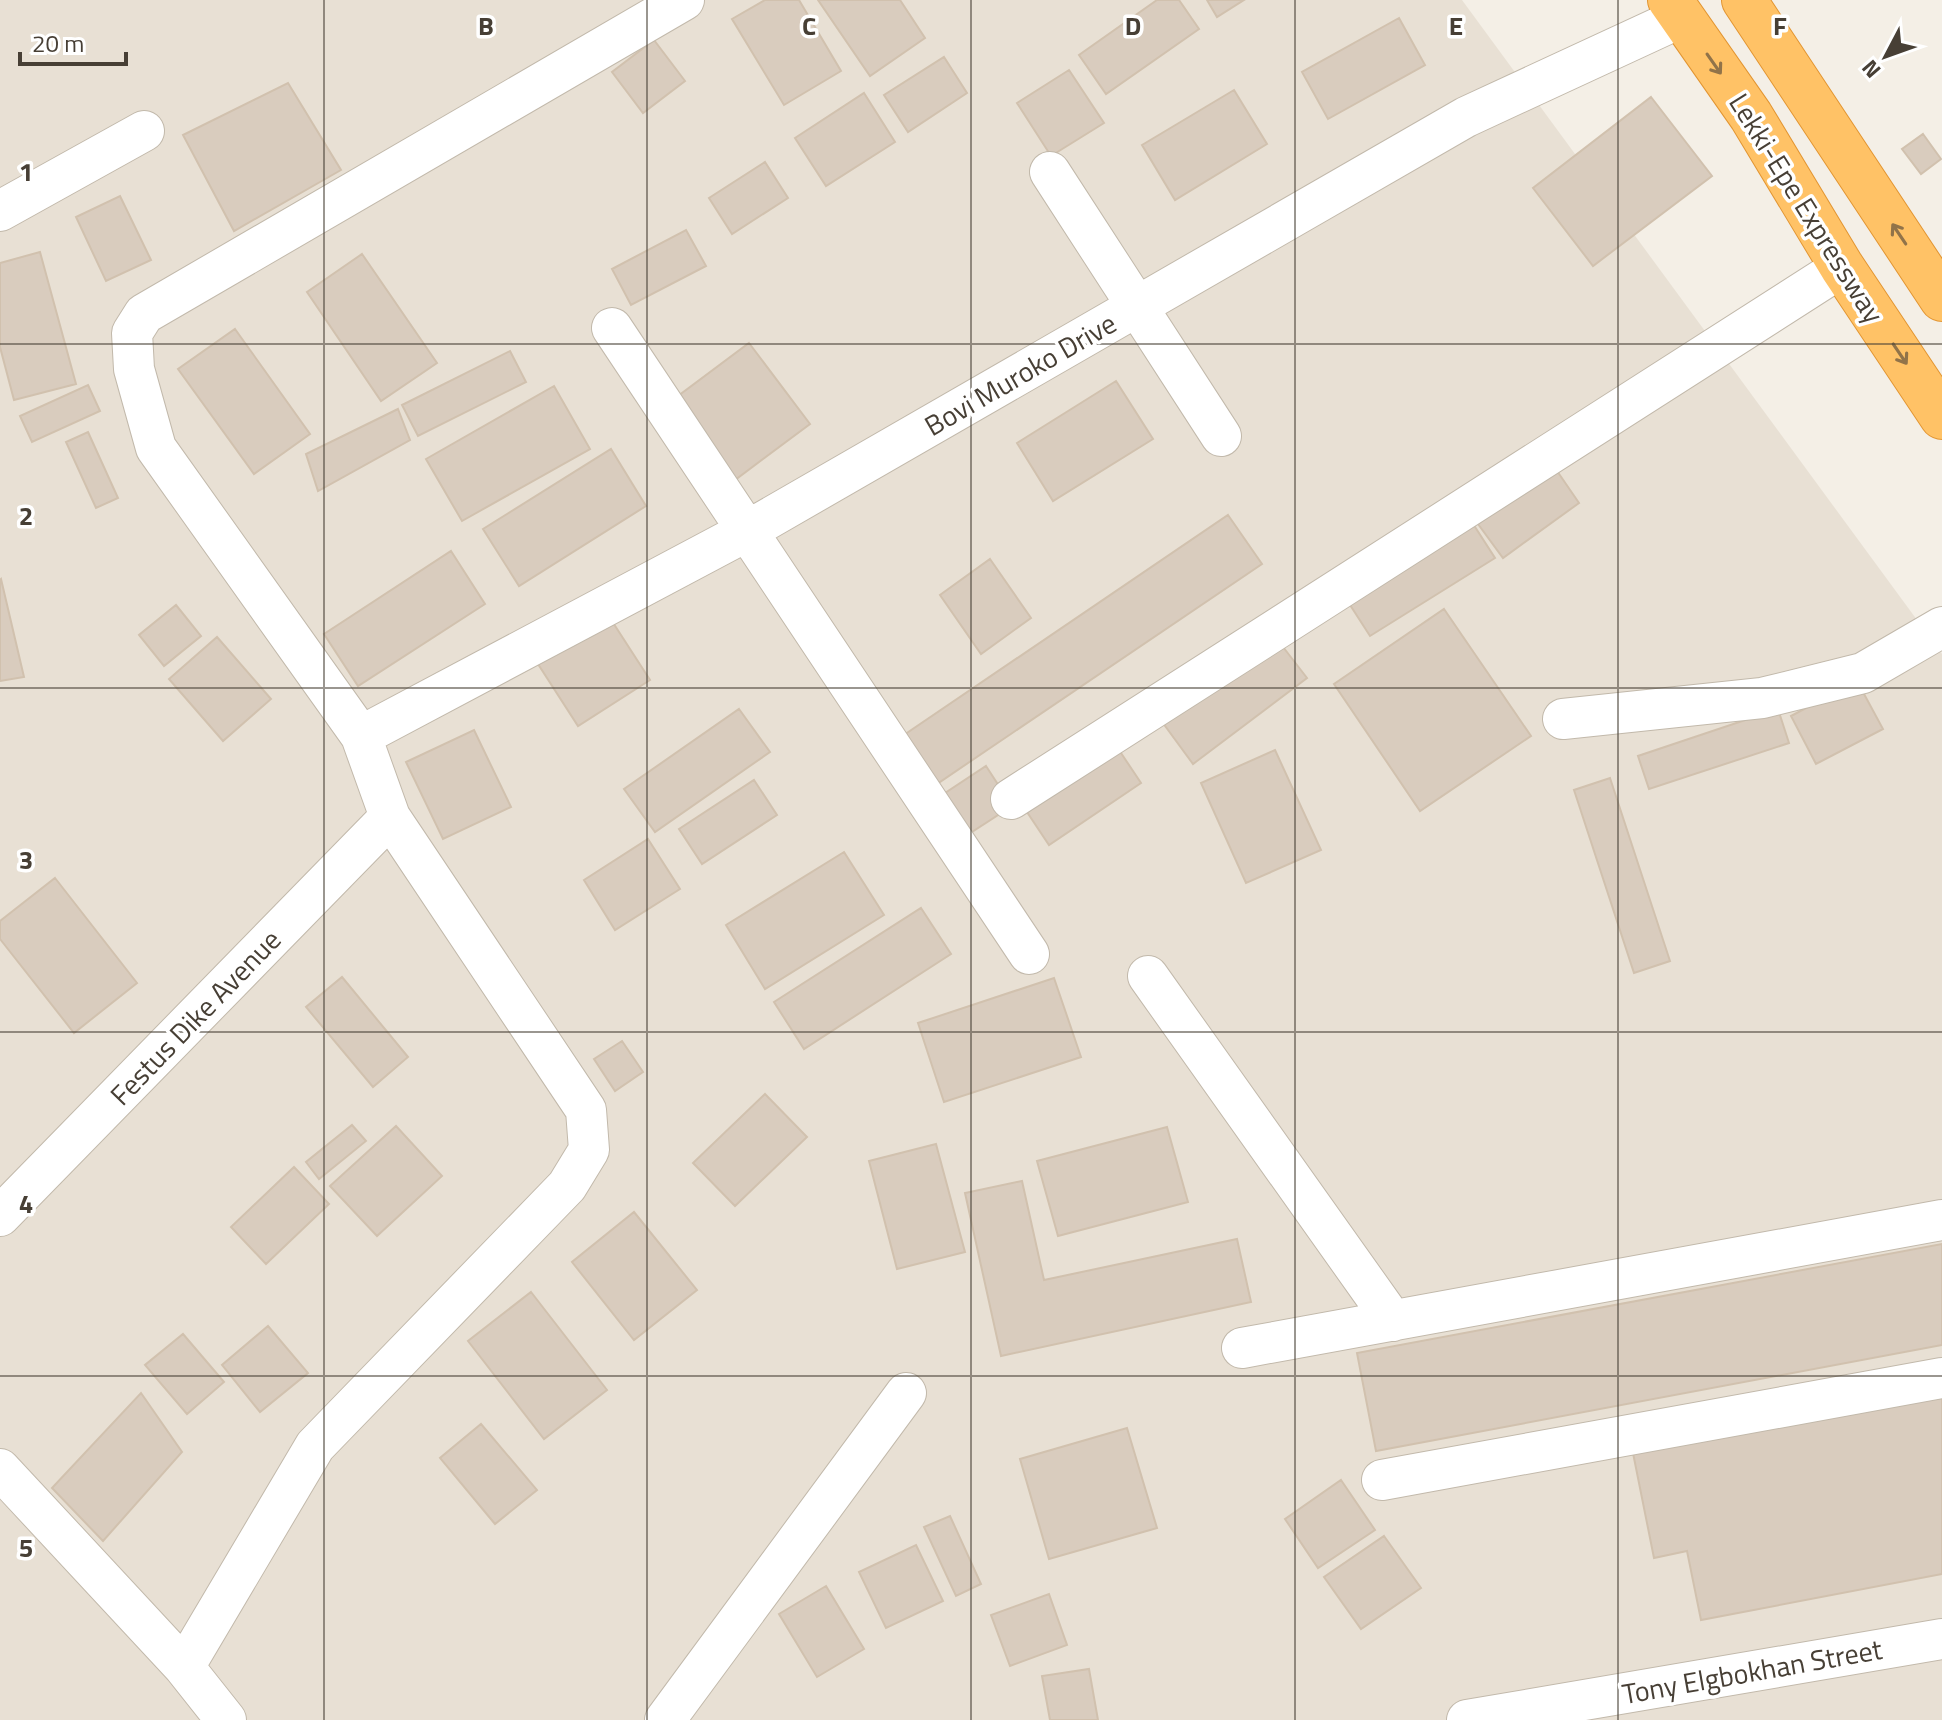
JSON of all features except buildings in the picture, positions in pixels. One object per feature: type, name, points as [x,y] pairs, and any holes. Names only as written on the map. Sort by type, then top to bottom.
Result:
[{"type":"highway","name":"Lekki-Epe Expressway","points":[[1744,0],[1942,299]]},
{"type":"highway","name":"Lekki-Epe Expressway","points":[[1676,9],[1751,116],[1842,267],[1942,417]]},
{"type":"street","points":[[184,1667],[315,1446],[567,1186],[589,1150],[586,1110],[390,817],[361,736],[156,448],[134,369],[132,333],[144,314],[684,0]]},
{"type":"street","name":"Bovi Muroko Drive","points":[[361,736],[747,531],[1466,117],[1676,9]]},
{"type":"street","points":[[0,211],[144,131]]},
{"type":"street","points":[[1050,172],[1221,436]]},
{"type":"street","points":[[1011,799],[1842,267]]},
{"type":"street","points":[[612,328],[1029,954]]},
{"type":"street","points":[[1563,719],[1762,698],[1791,691],[1863,673],[1942,627]]},
{"type":"street","name":"Festus Dike Avenue","points":[[0,1216],[390,817]]},
{"type":"street","points":[[1148,976],[1393,1321]]},
{"type":"street","points":[[1242,1348],[1942,1220]]},
{"type":"street","points":[[1382,1480],[1942,1378]]},
{"type":"street","points":[[665,1720],[906,1393]]},
{"type":"street","points":[[0,1469],[184,1667],[226,1720]]},
{"type":"street","name":"Tony Elgbokhan Street","points":[[1467,1720],[1942,1639]]},
{"type":"shaded area","points":[[0,0],[1462,0],[1942,654],[1942,1720],[0,1720]]}]
